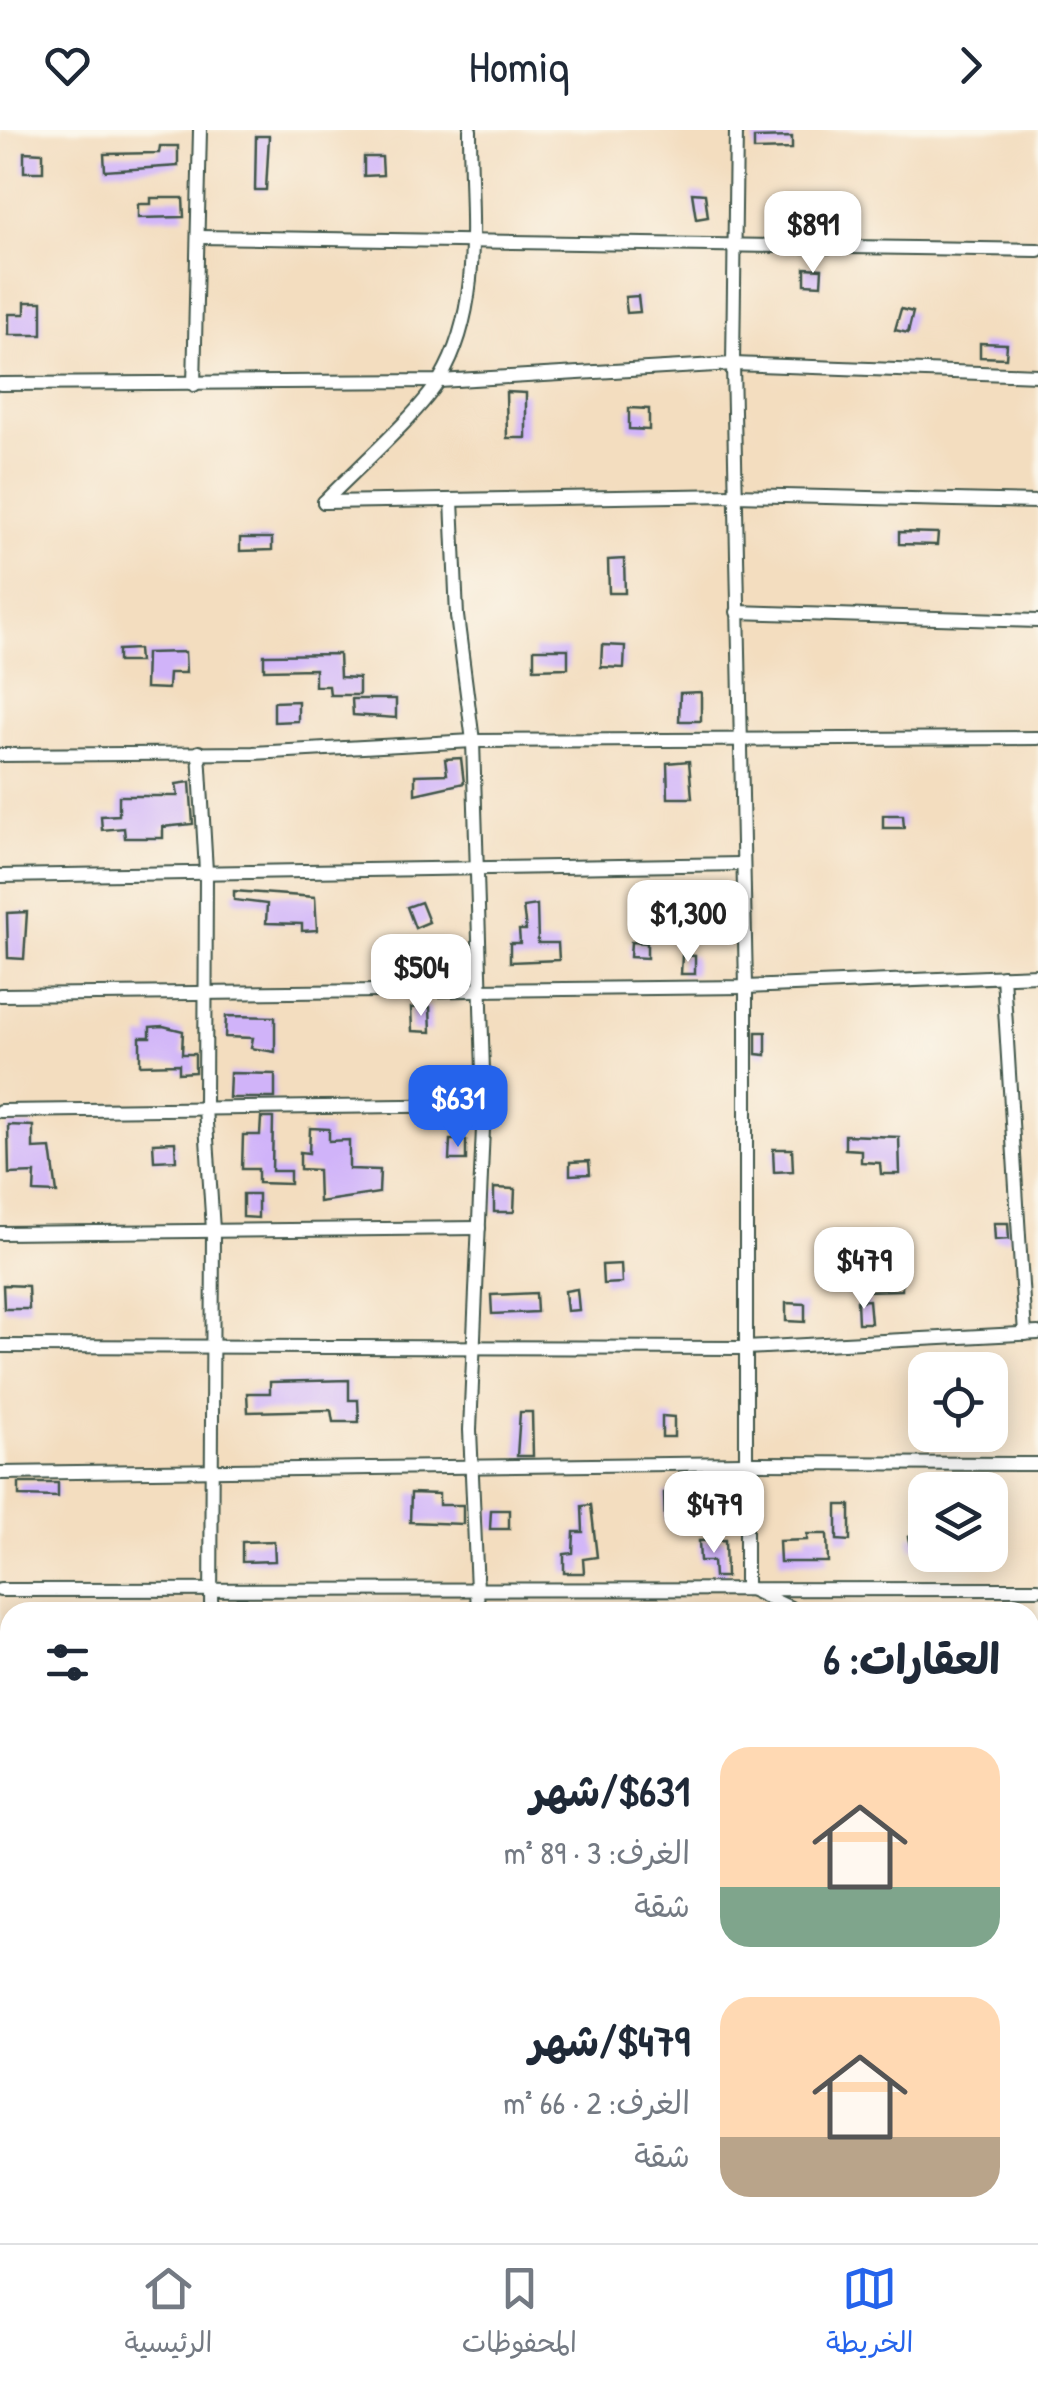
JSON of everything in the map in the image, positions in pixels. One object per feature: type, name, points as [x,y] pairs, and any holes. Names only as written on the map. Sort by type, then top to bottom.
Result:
[{"type":"street","points":[[194,385],[200,130]]},
{"type":"street","points":[[470,130],[470,287],[462,330],[439,381],[324,502],[736,495],[1038,502]]},
{"type":"street","points":[[736,130],[734,364],[746,987],[746,1587]]},
{"type":"street","points":[[198,237],[470,238],[1038,250]]},
{"type":"street","points":[[0,384],[439,381],[734,364],[1038,375]]},
{"type":"street","points":[[452,500],[457,616],[472,741],[484,1105],[470,1468],[478,1602]]},
{"type":"street","points":[[737,612],[1038,622]]},
{"type":"street","points":[[0,754],[199,752],[472,741],[1038,738]]},
{"type":"street","points":[[199,752],[206,871],[205,1108],[214,1230],[211,1602]]},
{"type":"street","points":[[0,876],[742,864]]},
{"type":"street","points":[[0,995],[746,987],[1038,975]]},
{"type":"street","points":[[0,1346],[745,1348],[1032,1334],[1003,976]]},
{"type":"street","points":[[0,1111],[484,1105]]},
{"type":"street","points":[[0,1234],[478,1228]]},
{"type":"street","points":[[0,1473],[744,1463],[1038,1464]]},
{"type":"street","points":[[746,1587],[778,1602]]},
{"type":"street","points":[[0,1590],[1038,1589]]},
{"type":"building","points":[[256,136],[269,136],[266,190],[255,190]]},
{"type":"building","points":[[792,137],[792,149],[754,150],[754,138]]},
{"type":"building","points":[[160,146],[178,146],[178,166],[105,171],[104,154],[159,153]]},
{"type":"building","points":[[24,152],[43,153],[43,172],[24,172]]},
{"type":"building","points":[[364,157],[382,157],[383,175],[364,176]]},
{"type":"building","points":[[692,193],[705,194],[708,217],[696,219]]},
{"type":"building","points":[[151,198],[183,198],[184,217],[138,218],[138,204],[151,204]]},
{"type":"building","points":[[805,268],[822,269],[821,285],[805,284]]},
{"type":"building","points":[[638,296],[640,312],[627,313],[625,297]]},
{"type":"building","points":[[25,302],[42,302],[42,335],[9,335],[9,314],[25,314]]},
{"type":"building","points":[[901,309],[913,312],[908,333],[895,330]]},
{"type":"building","points":[[980,343],[1007,344],[1006,358],[980,357]]},
{"type":"building","points":[[506,392],[526,393],[526,438],[507,438]]},
{"type":"building","points":[[629,408],[649,409],[649,430],[629,429]]},
{"type":"building","points":[[899,532],[938,533],[937,545],[899,544]]},
{"type":"building","points":[[240,538],[272,538],[272,550],[240,551]]},
{"type":"building","points":[[624,559],[625,593],[609,593],[608,560]]},
{"type":"building","points":[[602,645],[625,646],[624,668],[601,667]]},
{"type":"building","points":[[138,649],[139,662],[118,662],[118,650]]},
{"type":"building","points":[[534,649],[568,649],[568,668],[534,669]]},
{"type":"building","points":[[185,652],[186,673],[169,673],[168,689],[145,688],[146,653]]},
{"type":"building","points":[[339,654],[340,677],[359,678],[359,695],[330,695],[329,686],[315,686],[315,669],[264,670],[264,655]]},
{"type":"building","points":[[701,692],[701,721],[679,721],[680,693]]},
{"type":"building","points":[[352,699],[396,699],[396,718],[353,715]]},
{"type":"building","points":[[298,701],[298,721],[274,722],[274,702]]},
{"type":"building","points":[[461,758],[464,783],[415,794],[415,775],[447,774],[445,759]]},
{"type":"building","points":[[689,761],[692,798],[668,798],[667,763]]},
{"type":"building","points":[[190,782],[193,824],[163,827],[163,838],[125,838],[124,828],[102,830],[101,816],[119,815],[119,796],[178,796],[176,784]]},
{"type":"building","points":[[883,815],[903,815],[904,828],[883,828]]},
{"type":"building","points":[[234,891],[315,897],[317,930],[302,931],[302,924],[266,923],[267,904],[234,900]]},
{"type":"building","points":[[421,902],[429,922],[415,928],[407,907]]},
{"type":"building","points":[[537,905],[538,943],[558,943],[559,960],[510,962],[510,943],[520,943],[519,930],[526,930],[523,907]]},
{"type":"building","points":[[27,912],[24,959],[8,958],[7,913]]},
{"type":"building","points":[[631,942],[647,943],[647,958],[630,957]]},
{"type":"building","points":[[682,955],[695,956],[695,974],[681,974]]},
{"type":"building","points":[[430,1007],[431,1032],[412,1031],[411,1008]]},
{"type":"building","points":[[226,1016],[275,1017],[275,1052],[251,1048],[253,1038],[225,1037]]},
{"type":"building","points":[[150,1027],[183,1031],[182,1054],[195,1054],[195,1072],[179,1073],[179,1064],[140,1065],[140,1037],[150,1037]]},
{"type":"building","points":[[756,1032],[766,1032],[766,1055],[756,1054]]},
{"type":"building","points":[[230,1073],[275,1074],[275,1098],[229,1098]]},
{"type":"building","points":[[261,1118],[273,1118],[272,1171],[290,1171],[290,1184],[258,1183],[258,1169],[242,1169],[243,1135],[260,1135]]},
{"type":"building","points":[[8,1125],[33,1126],[33,1149],[51,1148],[57,1193],[34,1192],[35,1173],[9,1174]]},
{"type":"building","points":[[310,1128],[329,1129],[329,1141],[349,1140],[349,1169],[380,1170],[379,1193],[319,1202],[318,1170],[300,1169],[300,1152],[309,1153]]},
{"type":"building","points":[[845,1135],[899,1137],[900,1174],[881,1174],[880,1163],[861,1162],[861,1150],[845,1149]]},
{"type":"building","points":[[450,1140],[466,1140],[466,1160],[449,1160]]},
{"type":"building","points":[[175,1142],[176,1160],[154,1161],[153,1143]]},
{"type":"building","points":[[773,1149],[792,1149],[793,1171],[774,1172]]},
{"type":"building","points":[[589,1161],[590,1174],[570,1175],[570,1162]]},
{"type":"building","points":[[494,1188],[515,1189],[514,1212],[494,1212]]},
{"type":"building","points":[[243,1194],[258,1194],[258,1218],[243,1217]]},
{"type":"building","points":[[994,1223],[1008,1223],[1009,1239],[995,1240]]},
{"type":"building","points":[[621,1264],[622,1283],[603,1284],[602,1265]]},
{"type":"building","points":[[902,1277],[902,1290],[864,1291],[864,1278]]},
{"type":"building","points":[[3,1285],[28,1286],[29,1309],[4,1309]]},
{"type":"building","points":[[577,1289],[579,1310],[567,1311],[565,1291]]},
{"type":"building","points":[[536,1293],[537,1312],[492,1314],[491,1295]]},
{"type":"building","points":[[869,1300],[871,1323],[858,1323],[857,1301]]},
{"type":"building","points":[[786,1303],[805,1304],[805,1322],[786,1321]]},
{"type":"building","points":[[349,1380],[349,1400],[358,1400],[359,1422],[333,1422],[331,1410],[248,1412],[247,1393],[270,1393],[270,1382]]},
{"type":"building","points":[[520,1412],[532,1412],[533,1456],[517,1456]]},
{"type":"building","points":[[662,1416],[674,1417],[674,1437],[662,1437]]},
{"type":"building","points":[[19,1483],[58,1483],[58,1497],[19,1496]]},
{"type":"building","points":[[411,1493],[439,1494],[439,1505],[463,1505],[463,1524],[410,1522]]},
{"type":"building","points":[[664,1493],[687,1493],[687,1520],[665,1521]]},
{"type":"building","points":[[591,1505],[597,1557],[583,1559],[584,1573],[564,1573],[564,1554],[573,1553],[574,1532],[583,1532],[582,1506]]},
{"type":"building","points":[[837,1505],[850,1505],[850,1541],[837,1540]]},
{"type":"building","points":[[491,1510],[509,1510],[509,1529],[490,1529]]},
{"type":"building","points":[[807,1534],[827,1534],[828,1562],[780,1562],[779,1541],[807,1540]]},
{"type":"building","points":[[725,1540],[726,1577],[714,1577],[713,1561],[700,1561],[699,1541]]},
{"type":"building","points":[[274,1541],[275,1561],[242,1562],[242,1542]]}]
